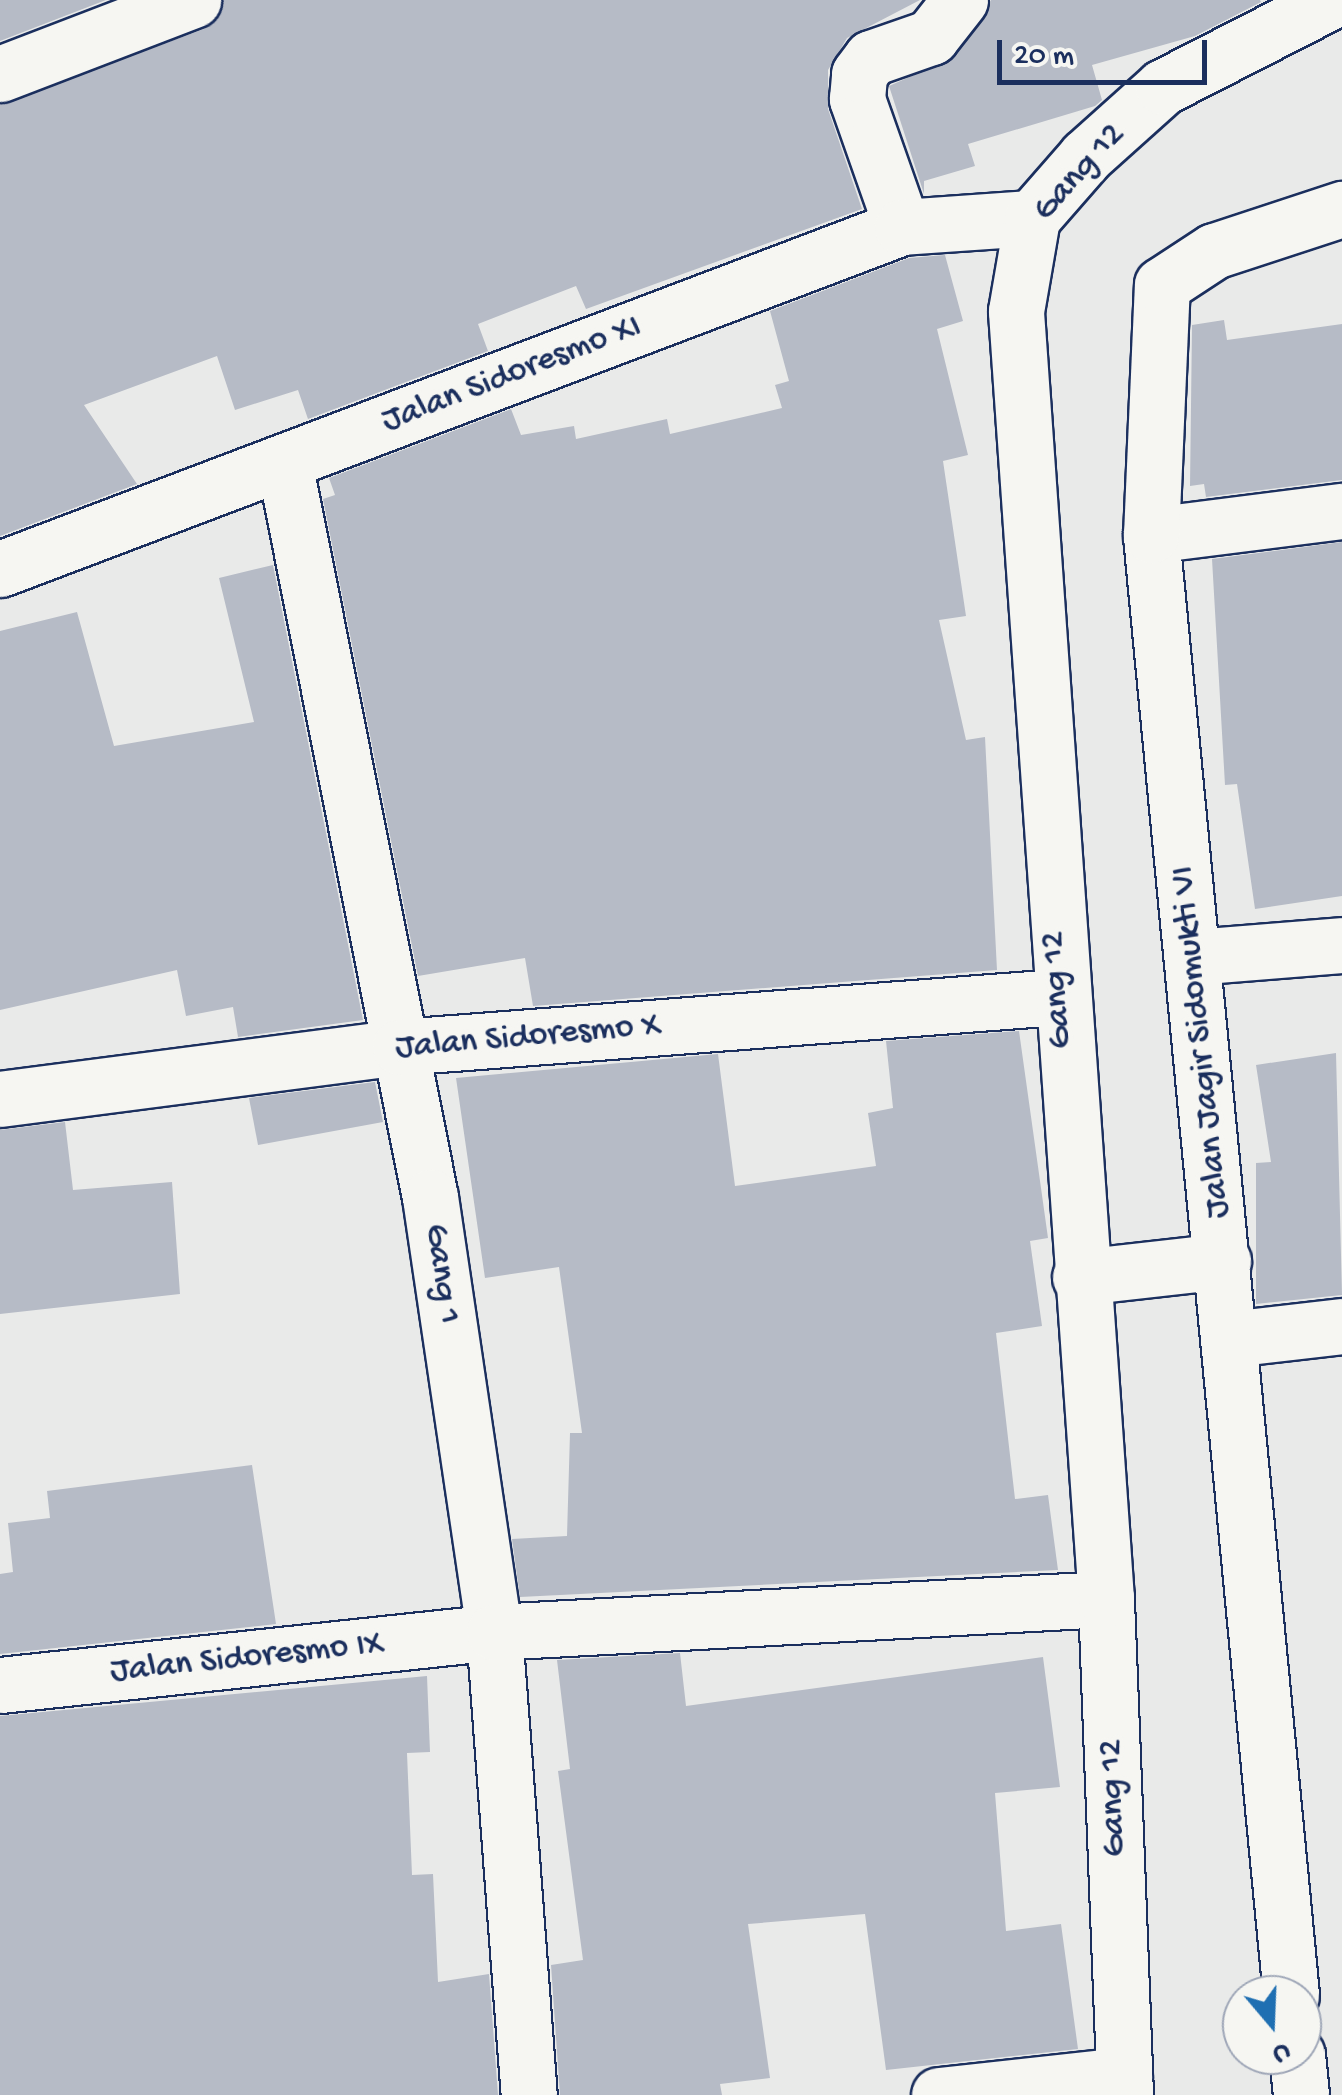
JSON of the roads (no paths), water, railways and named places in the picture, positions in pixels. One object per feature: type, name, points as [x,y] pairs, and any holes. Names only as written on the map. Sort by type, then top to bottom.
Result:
[{"type":"street","points":[[0,74],[193,0]]},
{"type":"street","points":[[902,227],[857,99],[859,74],[871,58],[931,37],[960,0]]},
{"type":"street","name":"Gang 12","points":[[1125,2085],[1106,1599],[1058,997],[1016,311],[1032,218],[1163,87],[1303,5]]},
{"type":"street","name":"Jalan Jagir Sidomukti VI","points":[[1289,1975],[1151,536],[1162,285],[1214,251],[1342,209]]},
{"type":"street","name":"Jalan Sidoresmo XI","points":[[0,570],[902,227],[1032,218]]},
{"type":"street","name":"Gang 1","points":[[284,462],[400,1047],[494,1632],[529,2095]]},
{"type":"street","points":[[1151,536],[1342,511]]},
{"type":"street","points":[[1194,958],[1342,945]]},
{"type":"street","name":"Jalan Sidoresmo X","points":[[0,1099],[400,1047],[1058,997]]},
{"type":"street","points":[[1080,1276],[1223,1260]]},
{"type":"street","points":[[1230,1339],[1342,1326]]},
{"type":"street","name":"Jalan Sidoresmo IX","points":[[0,1685],[494,1632],[1106,1599]]},
{"type":"street","points":[[939,2095],[1125,2085]]}]
